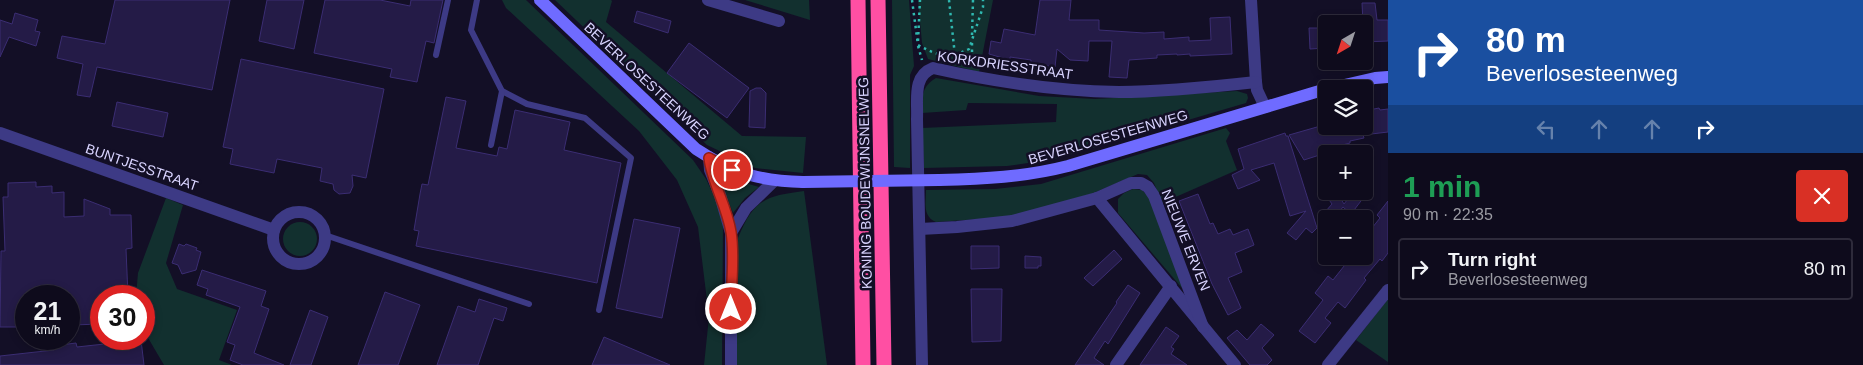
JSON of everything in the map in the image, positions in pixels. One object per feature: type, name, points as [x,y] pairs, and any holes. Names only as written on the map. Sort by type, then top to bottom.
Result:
[{"type":"highway","name":"KONING BOUDEWIJNSNELWEG","points":[[858,0],[863,365]]},
{"type":"highway","name":"KONING BOUDEWIJNSNELWEG","points":[[878,0],[884,365]]},
{"type":"street","name":"BEVERLOSESTEENWEG","points":[[540,0],[682,136],[709,158],[744,174],[774,181],[986,179],[1040,173],[1318,91]]},
{"type":"street","points":[[708,0],[779,21]]},
{"type":"street","points":[[1251,0],[1256,82],[1265,107]]},
{"type":"street","name":"KORKDRIESSTRAAT","points":[[922,365],[918,80],[924,71],[933,68],[972,77],[1054,89],[1120,92],[1256,82]]},
{"type":"street","name":"BEVERLOSESTEENWEG","points":[[1366,80],[1388,77]]},
{"type":"street","name":"BUNTJESSTRAAT","points":[[0,133],[274,230]]},
{"type":"street","points":[[709,158],[710,170],[720,195],[731,233],[731,365]]},
{"type":"street","points":[[731,233],[746,208],[774,181]]},
{"type":"street","name":"NIEUWE ERVEN","points":[[920,229],[1012,221],[1098,198],[1131,183],[1141,183],[1148,187],[1154,196],[1203,327]]},
{"type":"street","name":"NIEUWE ERVEN","points":[[1098,198],[1235,365]]},
{"type":"street","points":[[302,212],[317,219],[325,235],[322,252],[316,258],[301,265],[292,264],[278,254],[272,238],[274,230],[278,222],[285,216],[302,212]]},
{"type":"street","points":[[1116,365],[1171,286]]},
{"type":"street","points":[[1328,365],[1388,290]]},
{"type":"lane","points":[[436,55],[448,0]]},
{"type":"lane","points":[[477,0],[471,30],[502,91],[527,104],[585,118],[632,158],[599,310]]},
{"type":"lane","points":[[491,145],[502,91]]},
{"type":"lane","points":[[325,235],[530,304]]},
{"type":"path","points":[[912,0],[918,45],[924,71]]},
{"type":"path","points":[[918,45],[920,0]]},
{"type":"path","points":[[949,0],[955,56]]},
{"type":"path","points":[[972,77],[973,0]]},
{"type":"path","points":[[918,45],[933,53],[955,56],[969,49],[983,7],[983,0]]},
{"type":"green space","points":[[502,0],[526,0],[693,160],[706,179],[716,200],[723,223],[722,365],[704,365],[709,317],[698,227],[677,180],[639,131],[506,8]]},
{"type":"green space","points":[[555,0],[611,0],[606,22],[742,136],[806,137],[803,173],[755,168],[707,145]]},
{"type":"green space","points":[[745,0],[809,0],[810,20]]},
{"type":"green space","points":[[892,0],[909,0],[914,66],[910,75],[910,168],[894,167]]},
{"type":"green space","points":[[918,0],[993,0],[979,72],[928,59],[922,43]]},
{"type":"green space","points":[[936,78],[1039,96],[1095,99],[1237,91],[1247,94],[1248,98],[1246,103],[1055,159],[1007,166],[924,168],[922,128],[1056,122],[1057,104],[968,103],[966,110],[922,113],[923,93],[927,85]]},
{"type":"green space","points":[[1226,128],[1230,133],[1226,141],[1237,170],[1162,203],[1154,183],[1147,175],[1138,174],[1091,194],[1010,217],[936,222],[927,212],[925,204],[926,190],[995,189],[1041,184]]},
{"type":"green space","points":[[717,173],[759,187],[745,198],[733,213]]},
{"type":"green space","points":[[1133,189],[1142,190],[1150,198],[1182,288],[1118,213],[1118,199],[1124,193]]},
{"type":"green space","points":[[804,191],[827,365],[735,365],[738,238],[749,215],[762,202],[779,195]]},
{"type":"green space","points":[[166,198],[183,205],[166,263],[177,289],[237,310],[219,360],[232,365],[164,365],[155,350],[155,285],[137,285],[138,273]]},
{"type":"green space","points":[[300,222],[312,227],[317,239],[312,251],[300,256],[288,251],[283,239],[288,227]]},
{"type":"green space","points":[[1388,299],[1388,362],[1356,340]]},
{"type":"building","points":[[115,0],[230,0],[212,90],[97,67],[90,97],[77,95],[83,64],[57,58],[62,36],[105,44]]},
{"type":"building","points":[[267,0],[304,0],[294,49],[259,41]]},
{"type":"building","points":[[325,0],[380,0],[410,6],[411,0],[443,0],[434,43],[426,41],[417,82],[390,77],[392,69],[314,53]]},
{"type":"building","points":[[1040,0],[1071,0],[1069,20],[1099,20],[1099,30],[1144,33],[1164,32],[1164,39],[1189,37],[1189,41],[1211,40],[1210,18],[1230,17],[1232,54],[1157,55],[1157,58],[1129,60],[1127,78],[1109,77],[1112,41],[1089,41],[1088,61],[1070,60],[1057,49],[1055,67],[1031,63],[1031,60],[1010,57],[1010,60],[989,54],[991,41],[1001,43],[1004,29],[1035,35]]},
{"type":"building","points":[[1362,3],[1375,3],[1377,20],[1388,20],[1388,41],[1373,42],[1373,15],[1363,15]]},
{"type":"building","points":[[637,11],[671,21],[668,33],[634,22]]},
{"type":"building","points":[[15,13],[38,20],[35,31],[40,32],[36,46],[9,37],[0,57],[0,20],[12,24]]},
{"type":"building","points":[[1309,28],[1318,28],[1318,48],[1310,49]]},
{"type":"building","points":[[689,43],[749,88],[727,118],[667,73]]},
{"type":"building","points":[[241,59],[384,89],[366,178],[352,175],[353,186],[350,193],[339,194],[334,190],[333,184],[320,181],[322,168],[277,159],[274,173],[230,164],[233,149],[223,147]]},
{"type":"building","points":[[761,88],[766,93],[765,128],[749,127],[750,91]]},
{"type":"building","points":[[446,97],[466,101],[456,148],[497,156],[499,147],[507,149],[515,110],[570,122],[564,150],[621,163],[597,283],[416,246],[419,231],[414,230],[422,184],[428,185]]},
{"type":"building","points":[[117,102],[168,113],[163,137],[112,126]]},
{"type":"building","points":[[1373,109],[1388,109],[1388,132],[1373,134]]},
{"type":"building","points":[[1318,127],[1318,135],[1363,135],[1364,138],[1342,145],[1318,145],[1318,156],[1304,160],[1289,135]]},
{"type":"building","points":[[1285,133],[1288,136],[1317,228],[1312,233],[1306,228],[1296,240],[1287,233],[1306,211],[1290,216],[1274,163],[1251,170],[1260,180],[1238,189],[1232,175],[1244,169],[1238,149]]},
{"type":"building","points":[[36,182],[36,187],[52,186],[52,193],[64,192],[64,217],[84,216],[84,199],[110,209],[110,215],[131,215],[132,248],[126,249],[128,285],[90,285],[90,324],[80,325],[80,285],[15,285],[15,327],[0,327],[1,251],[5,251],[3,197],[8,197],[8,183]]},
{"type":"building","points":[[1198,194],[1210,224],[1213,223],[1218,234],[1230,229],[1233,235],[1248,229],[1254,245],[1235,253],[1242,272],[1228,278],[1241,308],[1228,315],[1212,284],[1179,201]]},
{"type":"building","points":[[1329,200],[1342,200],[1344,204],[1347,200],[1362,200],[1354,210],[1346,210],[1343,207],[1340,210],[1327,210],[1332,204]]},
{"type":"building","points":[[1388,201],[1388,253],[1382,261],[1380,259],[1364,278],[1366,280],[1345,308],[1338,302],[1325,318],[1331,323],[1315,343],[1299,331],[1323,300],[1315,293],[1328,276],[1333,280],[1345,265],[1373,265],[1373,227],[1380,218],[1377,215]]},
{"type":"building","points":[[634,219],[680,228],[662,318],[616,308]]},
{"type":"building","points":[[179,244],[184,246],[186,244],[197,248],[196,250],[201,252],[196,270],[182,274],[178,265],[172,263]]},
{"type":"building","points":[[971,246],[999,246],[999,268],[971,269]]},
{"type":"building","points":[[1114,250],[1122,259],[1093,286],[1084,278]]},
{"type":"building","points":[[1025,256],[1041,257],[1041,266],[1038,266],[1038,268],[1025,268]]},
{"type":"building","points":[[202,270],[266,291],[261,306],[269,309],[254,353],[284,365],[243,365],[230,360],[235,345],[227,342],[240,307],[206,295],[208,289],[197,285]]},
{"type":"building","points":[[1128,285],[1140,293],[1108,344],[1105,341],[1094,358],[1104,365],[1075,365],[1117,303]]},
{"type":"building","points":[[971,289],[1002,289],[1001,341],[972,342]]},
{"type":"building","points":[[385,292],[420,305],[398,365],[358,365]]},
{"type":"building","points":[[479,299],[507,308],[503,321],[494,318],[478,365],[437,365],[458,306],[475,312]]},
{"type":"building","points":[[310,310],[328,317],[311,365],[290,365]]},
{"type":"building","points":[[1261,324],[1274,335],[1262,348],[1272,360],[1267,365],[1250,365],[1227,338],[1237,330],[1247,340]]},
{"type":"building","points":[[1166,327],[1179,336],[1171,347],[1174,349],[1171,354],[1187,365],[1140,365]]},
{"type":"building","points":[[604,337],[670,365],[592,365]]},
{"type":"building","points":[[90,346],[90,350],[142,350],[144,365],[0,365],[0,356],[54,350],[80,350],[80,347]]},
{"type":"route","points":[[731,309],[731,233],[720,195],[710,170],[709,158],[732,170]]}]
